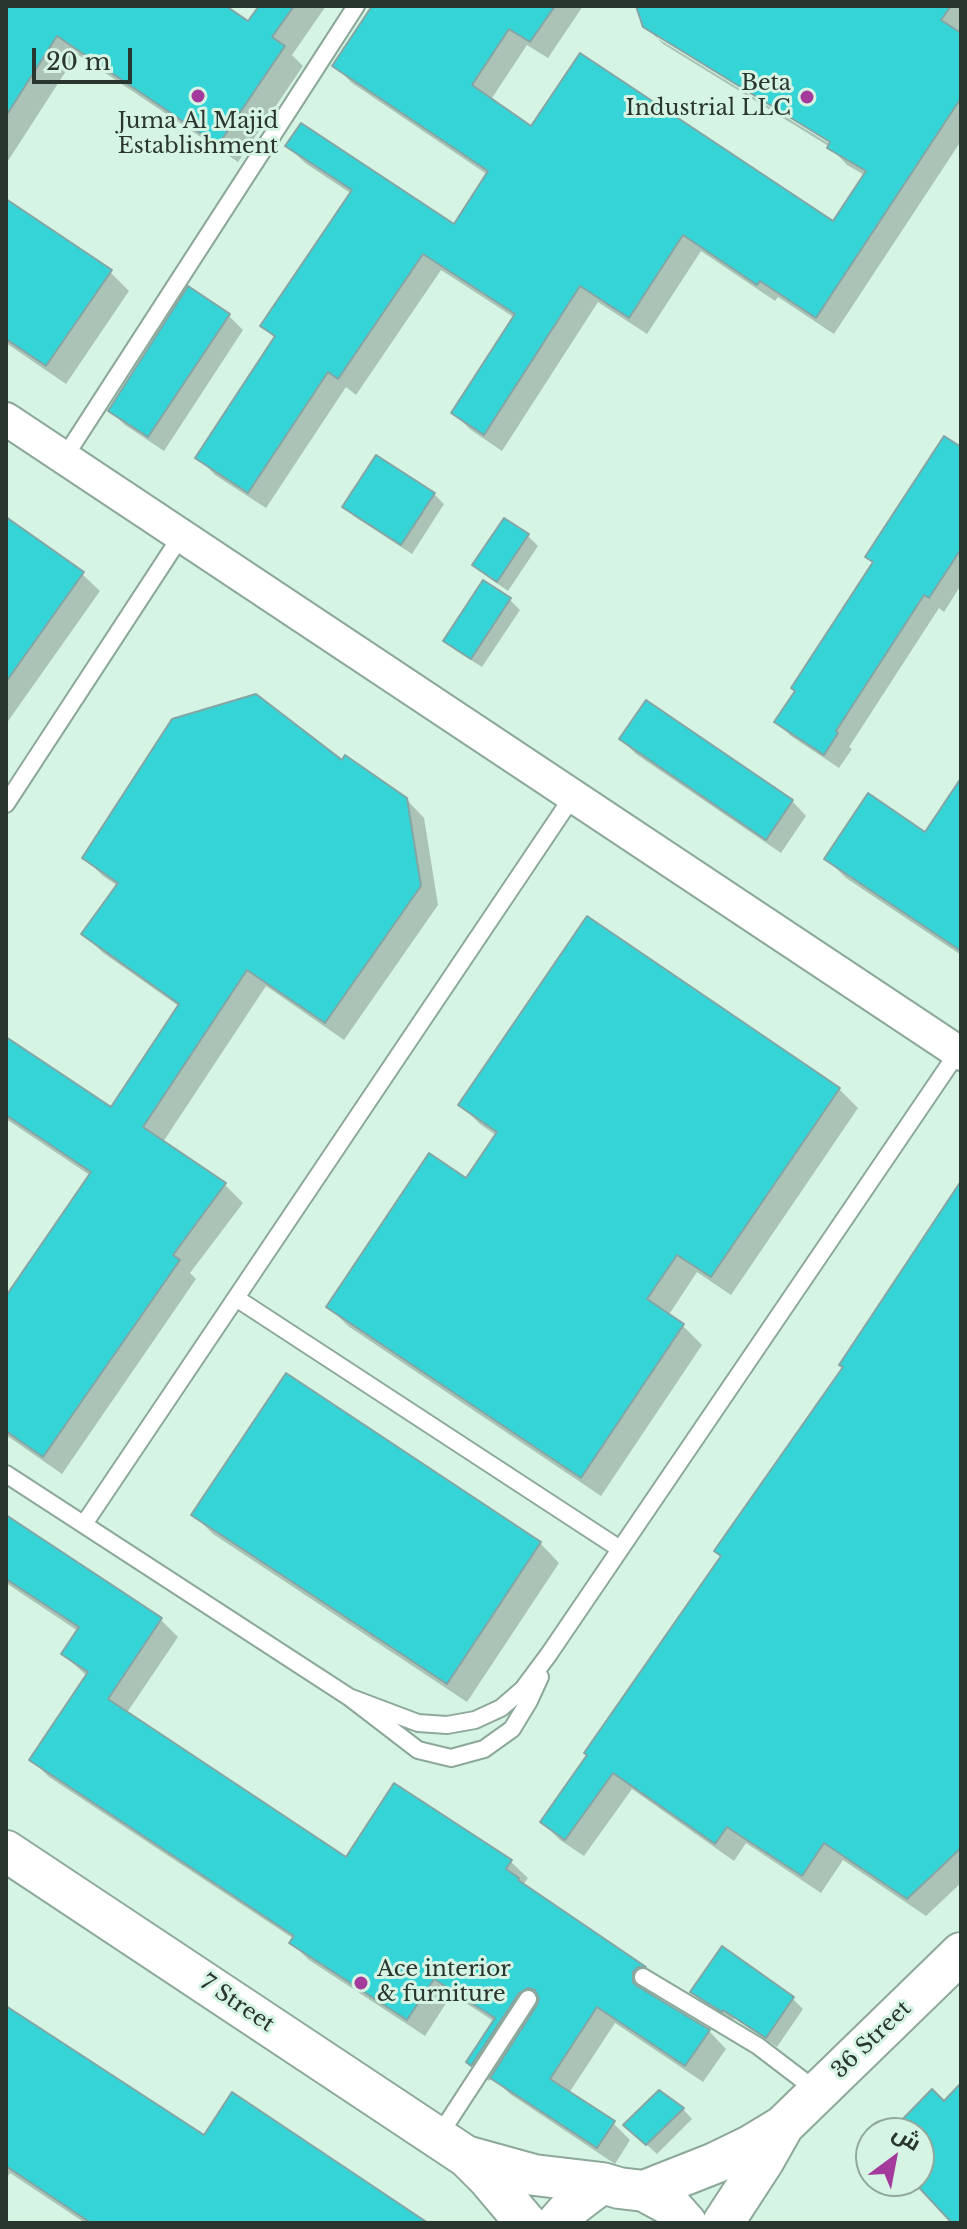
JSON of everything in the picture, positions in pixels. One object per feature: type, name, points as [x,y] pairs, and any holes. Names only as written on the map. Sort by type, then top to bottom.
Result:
[{"type":"street","points":[[6,419],[959,1053]]},
{"type":"street","name":"7 Street","points":[[6,1851],[452,2147],[488,2178],[526,2223]]},
{"type":"street","name":"36 Street","points":[[644,2191],[715,2163],[783,2126],[961,1953]]},
{"type":"street","name":"36 Street","points":[[723,2223],[783,2126]]},
{"type":"street","name":"7 Street","points":[[452,2147],[534,2175],[644,2191]]},
{"type":"street","points":[[557,2223],[573,2205],[602,2183]]},
{"type":"street","points":[[644,2191],[670,2205],[686,2223]]},
{"type":"lane","points":[[64,458],[356,6]]},
{"type":"lane","points":[[6,804],[181,536]]},
{"type":"lane","points":[[84,1524],[573,796]]},
{"type":"lane","points":[[349,1697],[418,1723],[447,1725],[475,1720],[501,1708],[523,1689],[959,1053]]},
{"type":"lane","points":[[236,1298],[620,1549]]},
{"type":"lane","points":[[6,1474],[349,1697],[418,1750],[451,1758],[484,1749],[512,1729],[529,1701],[549,1654]]},
{"type":"lane","points":[[643,1977],[758,2046],[818,2092]]},
{"type":"lane","points":[[452,2147],[528,1999]]},
{"type":"building","name":"Juma Al Majid Establishment","points":[[6,6],[226,6],[248,21],[259,6],[294,6],[272,37],[285,46],[218,145],[57,36],[6,116]]},
{"type":"building","points":[[372,6],[555,6],[530,42],[509,29],[472,85],[531,126],[580,53],[833,221],[866,171],[827,148],[830,142],[643,27],[636,6],[951,6],[941,20],[961,33],[961,98],[816,318],[760,281],[757,285],[683,235],[629,318],[580,286],[484,435],[451,413],[515,314],[423,254],[338,379],[328,372],[248,493],[195,458],[275,336],[260,326],[352,190],[285,146],[301,123],[454,224],[488,171],[332,66]]},
{"type":"building","points":[[6,199],[112,270],[46,366],[6,339]]},
{"type":"building","points":[[188,286],[230,314],[148,437],[108,411]]},
{"type":"building","points":[[944,436],[961,447],[961,549],[929,598],[924,595],[836,731],[838,733],[824,755],[774,722],[795,691],[791,688],[873,562],[865,557]]},
{"type":"building","points":[[376,455],[435,493],[401,545],[342,507]]},
{"type":"building","points":[[6,517],[84,572],[6,682]]},
{"type":"building","points":[[504,518],[529,534],[497,582],[472,565]]},
{"type":"building","points":[[483,580],[511,598],[471,659],[443,641]]},
{"type":"building","points":[[256,694],[342,760],[345,755],[407,798],[421,886],[325,1023],[247,970],[143,1127],[226,1183],[173,1255],[180,1260],[43,1457],[6,1431],[6,1296],[91,1172],[6,1115],[6,1037],[111,1107],[179,1004],[81,934],[118,883],[82,858],[172,719]]},
{"type":"building","points":[[646,700],[793,800],[766,840],[619,739]]},
{"type":"building","points":[[961,778],[961,951],[824,859],[868,793],[925,832]]},
{"type":"building","points":[[587,916],[840,1088],[711,1277],[677,1255],[647,1299],[684,1324],[581,1478],[326,1307],[429,1153],[466,1178],[497,1132],[458,1105]]},
{"type":"building","points":[[961,1181],[961,1848],[907,1899],[824,1843],[802,1876],[727,1827],[715,1844],[613,1773],[565,1840],[540,1822],[587,1755],[584,1753],[721,1556],[714,1551],[843,1367],[839,1365]]},
{"type":"building","points":[[286,1373],[541,1542],[447,1684],[191,1515]]},
{"type":"building","points":[[6,1515],[162,1618],[108,1699],[346,1857],[394,1783],[512,1860],[506,1869],[518,1880],[646,1967],[638,1967],[633,1972],[633,1982],[637,1986],[710,2030],[685,2066],[597,2007],[550,2079],[615,2121],[597,2148],[490,2078],[537,2005],[539,1999],[535,1990],[528,1988],[519,1993],[471,2066],[466,2062],[495,2018],[434,1979],[407,2020],[289,1943],[294,1936],[29,1760],[88,1672],[61,1654],[79,1627],[6,1579]]},
{"type":"building","points":[[722,1946],[794,1997],[766,2038],[690,1992]]},
{"type":"building","points":[[6,2006],[204,2135],[232,2092],[428,2223],[91,2223],[6,2166]]},
{"type":"building","points":[[961,2083],[961,2223],[952,2223],[928,2197],[935,2197],[935,2117],[905,2117],[932,2089],[944,2101]]},
{"type":"building","points":[[659,2090],[684,2108],[646,2145],[623,2125]]},
{"type":"place","name":"Juma Al Majid Establishment","points":[[198,96]]},
{"type":"place","name":"Beta Industrial LLC","points":[[807,97]]},
{"type":"place","name":"Ace interior & furniture","points":[[361,1983]]}]
